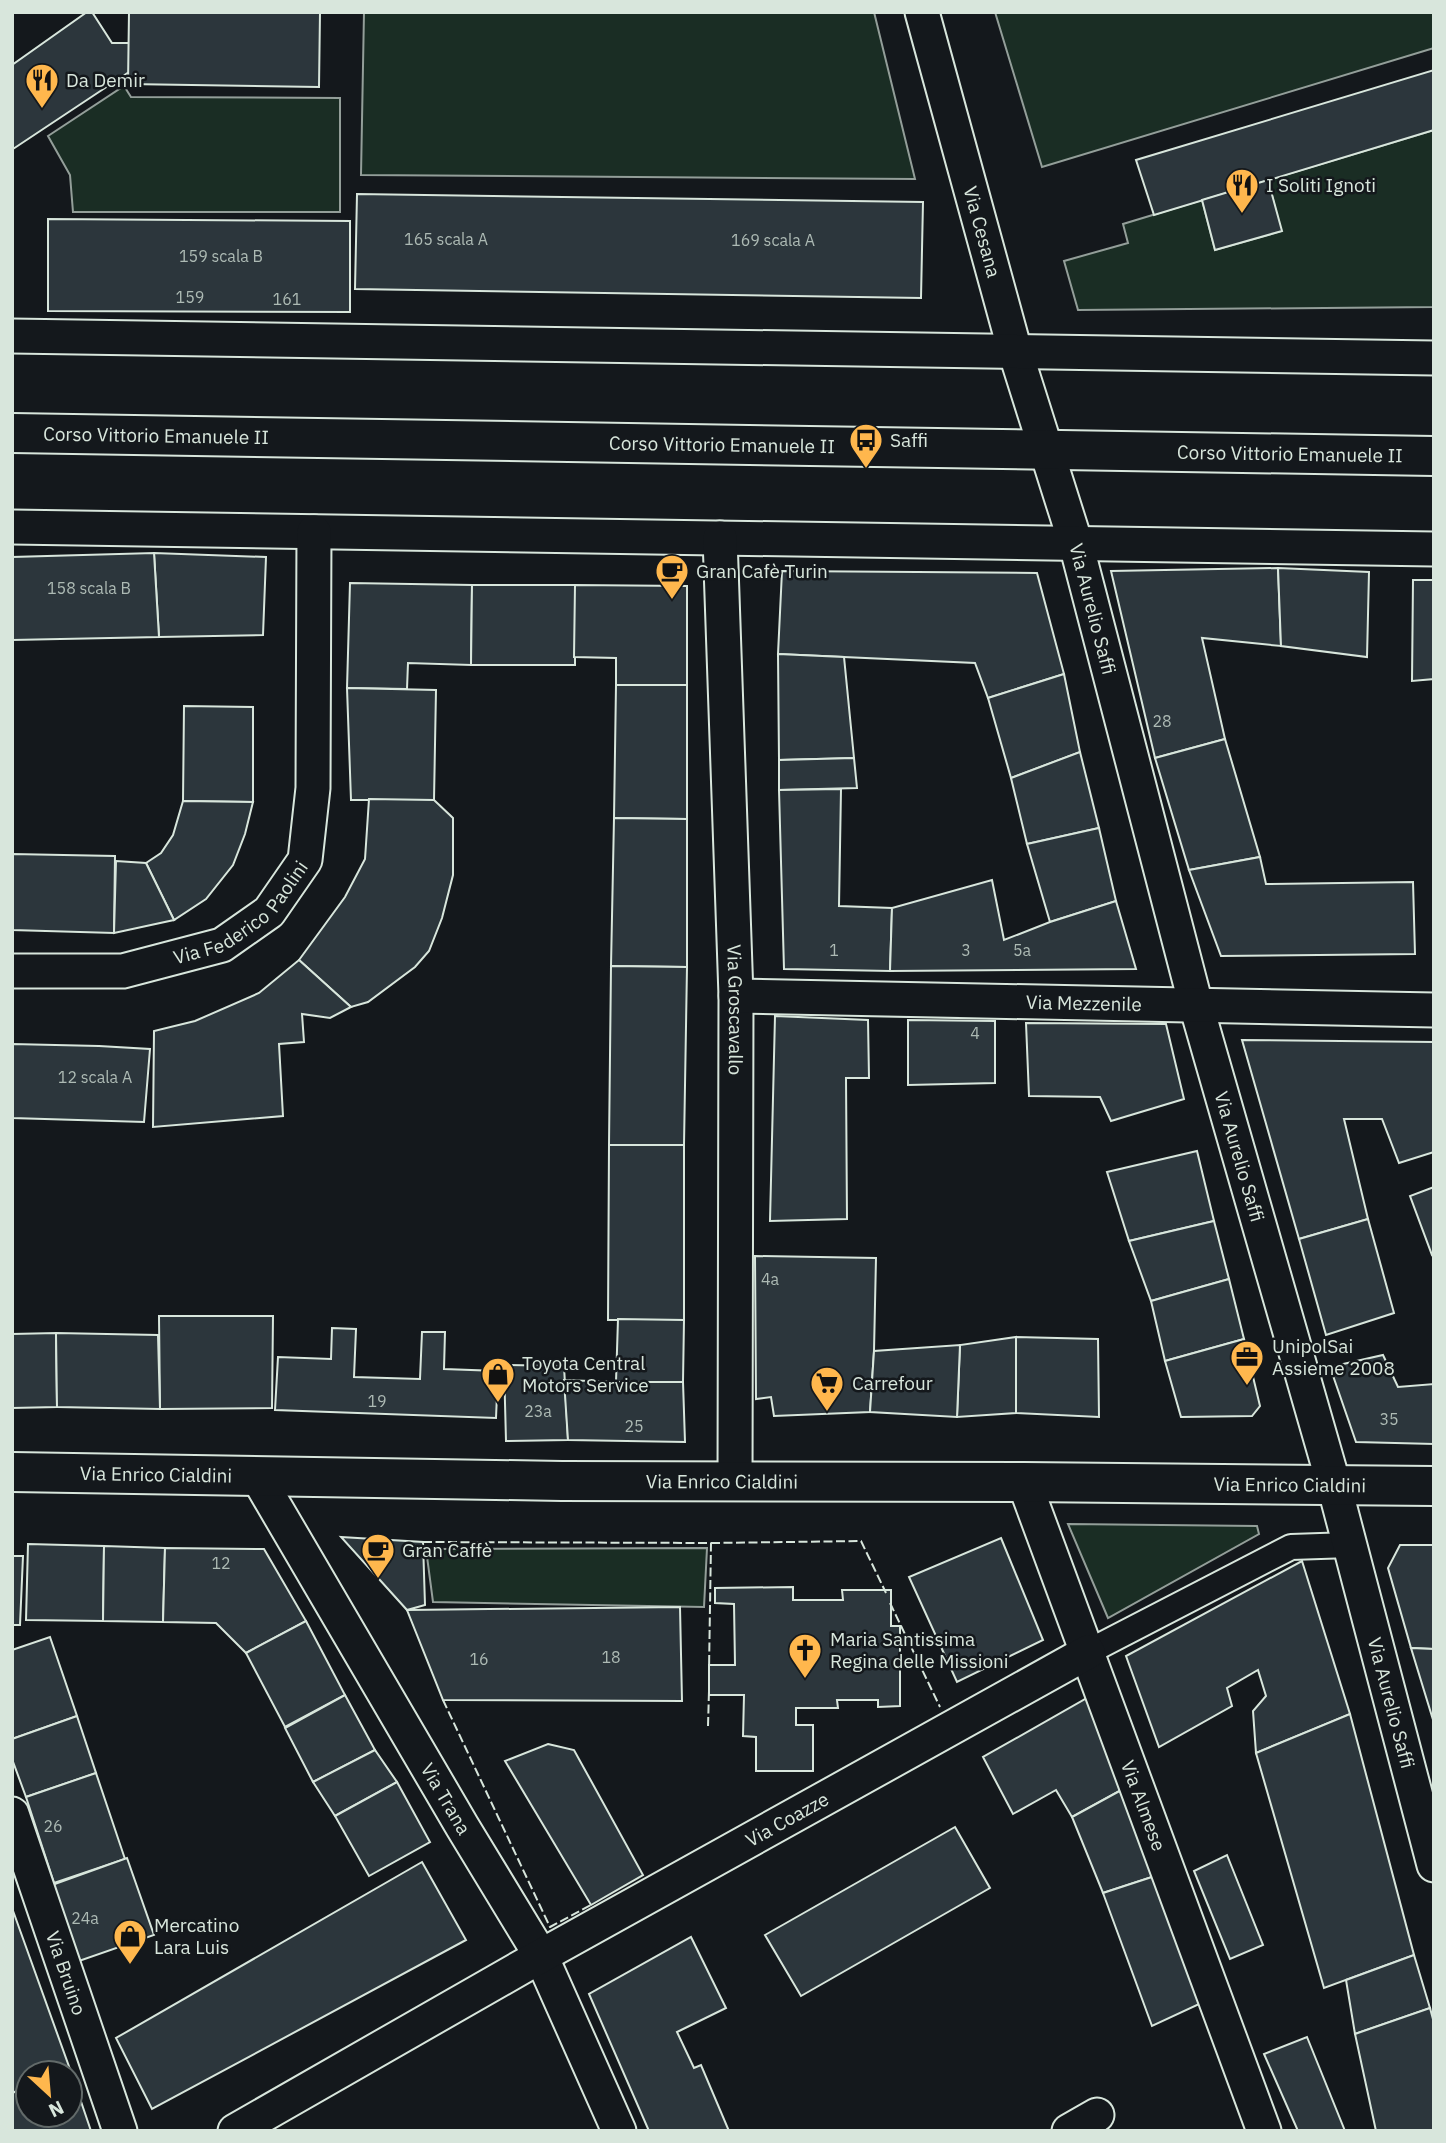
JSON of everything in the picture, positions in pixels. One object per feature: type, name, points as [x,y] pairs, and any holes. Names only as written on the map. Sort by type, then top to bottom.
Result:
[{"type":"street","name":"Via Cesana","points":[[922,12],[1046,450]]},
{"type":"street","points":[[12,336],[1434,358]]},
{"type":"street","name":"Corso Vittorio Emanuele II","points":[[12,433],[1434,456]]},
{"type":"street","name":"Via Aurelio Saffi","points":[[1046,450],[1076,544],[1196,1005],[1334,1485],[1434,1865]]},
{"type":"street","points":[[12,527],[1434,549]]},
{"type":"street","name":"Via Federico Paolini","points":[[12,971],[123,971],[222,945],[269,912],[305,860],[313,788],[314,532]]},
{"type":"street","name":"Via Groscavallo","points":[[720,538],[736,996],[735,1483]]},
{"type":"street","name":"Via Mezzenile","points":[[736,996],[1434,1010]]},
{"type":"street","name":"Via Enrico Cialdini","points":[[12,1472],[735,1483],[1024,1482],[1434,1486]]},
{"type":"street","name":"Via Trana","points":[[257,1476],[541,1956],[619,2131]]},
{"type":"street","name":"Via Almese","points":[[1024,1482],[1264,2131]]},
{"type":"street","name":"Via Coazze","points":[[235,2131],[541,1956],[1088,1653],[1291,1547],[1350,1545]]},
{"type":"street","name":"Via Bruino","points":[[12,1814],[120,2131]]},
{"type":"green space","points":[[364,12],[874,12],[915,179],[361,175]]},
{"type":"green space","points":[[995,12],[1434,12],[1434,48],[1042,167]]},
{"type":"green space","points":[[124,86],[131,97],[340,98],[340,212],[73,212],[70,175],[48,136]]},
{"type":"green space","points":[[1434,130],[1434,307],[1078,310],[1064,261],[1128,243],[1123,224],[1202,200],[1215,250],[1281,231],[1268,180]]},
{"type":"green space","points":[[1068,1524],[1257,1526],[1259,1534],[1108,1618]]},
{"type":"green space","points":[[707,1548],[704,1607],[433,1602],[426,1549]]},
{"type":"building","name":"Da Demir","points":[[87,12],[92,12],[112,43],[129,43],[129,72],[13,149],[12,65]]},
{"type":"building","points":[[129,12],[320,12],[319,87],[128,84]]},
{"type":"building","points":[[1434,70],[1434,130],[1154,215],[1136,160]]},
{"type":"building","name":"I Soliti Ignoti","points":[[1268,180],[1282,231],[1215,250],[1202,200]]},
{"type":"building","points":[[357,194],[923,202],[921,298],[355,289]]},
{"type":"building","points":[[48,219],[350,221],[350,312],[48,311]]},
{"type":"building","points":[[154,553],[266,557],[263,635],[159,637]]},
{"type":"building","points":[[154,553],[159,637],[12,640],[12,557]]},
{"type":"building","points":[[1278,568],[1281,646],[1202,638],[1225,739],[1155,758],[1111,571]]},
{"type":"building","points":[[1278,568],[1369,572],[1367,657],[1281,646]]},
{"type":"building","points":[[782,571],[1037,573],[1064,674],[988,698],[975,663],[778,654]]},
{"type":"building","points":[[1413,580],[1434,580],[1434,679],[1412,681]]},
{"type":"building","points":[[350,583],[472,585],[471,665],[408,663],[407,689],[347,688]]},
{"type":"building","points":[[472,585],[575,585],[575,665],[471,665]]},
{"type":"building","points":[[575,585],[687,586],[687,685],[616,685],[616,658],[574,657]]},
{"type":"building","points":[[778,654],[844,657],[854,758],[779,760]]},
{"type":"building","points":[[1064,674],[1080,752],[1011,778],[988,698]]},
{"type":"building","points":[[616,685],[687,685],[687,819],[614,818]]},
{"type":"building","points":[[347,688],[436,690],[434,800],[351,800]]},
{"type":"building","points":[[184,706],[253,707],[253,802],[183,801]]},
{"type":"building","points":[[1225,739],[1260,857],[1189,870],[1155,758]]},
{"type":"building","points":[[1080,752],[1099,828],[1027,844],[1011,778]]},
{"type":"building","points":[[854,758],[857,788],[779,790],[779,760]]},
{"type":"building","points":[[841,789],[839,906],[892,908],[890,971],[784,969],[779,790]]},
{"type":"building","points":[[369,799],[434,800],[453,818],[453,875],[442,918],[429,951],[415,967],[368,1002],[351,1007],[299,960],[345,897],[365,859]]},
{"type":"building","points":[[183,801],[253,802],[233,865],[206,899],[174,920],[146,863],[161,853],[173,835]]},
{"type":"building","points":[[614,818],[687,819],[687,967],[611,966]]},
{"type":"building","points":[[1099,828],[1116,901],[1050,922],[1027,844]]},
{"type":"building","points":[[12,854],[115,856],[114,933],[12,930]]},
{"type":"building","points":[[1260,857],[1266,884],[1413,882],[1415,954],[1221,956],[1189,870]]},
{"type":"building","points":[[116,861],[146,863],[174,920],[114,933]]},
{"type":"building","points":[[992,880],[1004,940],[1116,901],[1136,969],[890,971],[892,908]]},
{"type":"building","points":[[299,960],[351,1007],[330,1018],[302,1014],[304,1042],[279,1044],[283,1116],[153,1127],[154,1031],[195,1021],[259,993]]},
{"type":"building","points":[[611,966],[687,967],[684,1145],[609,1145]]},
{"type":"building","points":[[775,1016],[868,1020],[869,1078],[846,1078],[847,1219],[770,1221]]},
{"type":"building","points":[[908,1020],[995,1021],[995,1083],[908,1085]]},
{"type":"building","points":[[1026,1023],[1166,1024],[1184,1099],[1111,1121],[1100,1097],[1029,1096]]},
{"type":"building","points":[[1242,1040],[1434,1042],[1434,1152],[1399,1163],[1382,1119],[1344,1119],[1368,1219],[1299,1239]]},
{"type":"building","points":[[12,1044],[150,1049],[144,1122],[12,1118]]},
{"type":"building","points":[[609,1145],[684,1145],[684,1320],[608,1320]]},
{"type":"building","points":[[1197,1151],[1214,1221],[1129,1241],[1107,1172]]},
{"type":"building","points":[[1434,1187],[1434,1254],[1432,1255],[1410,1196]]},
{"type":"building","points":[[1368,1219],[1394,1313],[1326,1335],[1299,1239]]},
{"type":"building","points":[[1214,1221],[1229,1279],[1151,1301],[1129,1241]]},
{"type":"building","points":[[755,1256],[876,1258],[870,1412],[774,1416],[771,1397],[756,1399]]},
{"type":"building","points":[[1229,1279],[1244,1339],[1165,1361],[1151,1301]]},
{"type":"building","points":[[159,1316],[273,1316],[272,1408],[160,1409]]},
{"type":"building","points":[[618,1319],[684,1320],[683,1382],[616,1382]]},
{"type":"building","points":[[332,1328],[356,1329],[354,1377],[420,1379],[422,1332],[445,1332],[444,1369],[498,1371],[496,1418],[275,1410],[278,1357],[331,1359]]},
{"type":"building","points":[[56,1333],[57,1407],[12,1408],[12,1334]]},
{"type":"building","points":[[56,1333],[158,1335],[160,1409],[57,1407]]},
{"type":"building","points":[[1016,1337],[1098,1339],[1099,1417],[1016,1413]]},
{"type":"building","points":[[1016,1337],[1016,1413],[957,1417],[960,1345]]},
{"type":"building","points":[[1244,1339],[1260,1406],[1252,1416],[1181,1417],[1165,1361]]},
{"type":"building","points":[[960,1345],[957,1417],[870,1412],[874,1351]]},
{"type":"building","points":[[1383,1355],[1398,1387],[1434,1384],[1434,1444],[1356,1442],[1330,1367]]},
{"type":"building","points":[[504,1365],[564,1366],[568,1440],[506,1441]]},
{"type":"building","points":[[564,1380],[683,1382],[685,1442],[568,1440]]},
{"type":"building","points":[[341,1537],[423,1542],[425,1605],[407,1610]]},
{"type":"building","points":[[1001,1538],[1043,1640],[957,1682],[909,1577]]},
{"type":"building","points":[[28,1544],[104,1546],[103,1621],[26,1620]]},
{"type":"building","points":[[1400,1545],[1434,1545],[1434,1649],[1411,1648],[1388,1568]]},
{"type":"building","points":[[104,1546],[165,1548],[163,1622],[103,1621]]},
{"type":"building","points":[[165,1548],[264,1549],[306,1621],[246,1653],[216,1623],[163,1622]]},
{"type":"building","points":[[12,1556],[23,1556],[20,1625],[12,1625]]},
{"type":"building","points":[[1302,1561],[1350,1714],[1256,1753],[1253,1711],[1266,1696],[1258,1670],[1227,1688],[1232,1706],[1159,1747],[1126,1656]]},
{"type":"building","name":"Maria Santissima Regina delle Missioni","points":[[793,1587],[793,1600],[843,1600],[842,1590],[891,1590],[891,1626],[900,1626],[900,1706],[878,1707],[878,1700],[837,1700],[838,1708],[796,1708],[796,1725],[813,1725],[813,1771],[756,1771],[756,1737],[743,1736],[744,1695],[709,1695],[709,1665],[735,1665],[734,1604],[715,1603],[715,1588]]},
{"type":"building","points":[[680,1607],[682,1701],[443,1700],[407,1610]]},
{"type":"building","points":[[306,1621],[345,1695],[285,1727],[246,1653]]},
{"type":"building","points":[[50,1637],[77,1716],[12,1739],[12,1650]]},
{"type":"building","points":[[1411,1648],[1434,1649],[1434,1723]]},
{"type":"building","points":[[345,1695],[375,1750],[313,1782],[285,1728]]},
{"type":"building","points":[[1087,1698],[1125,1788],[1072,1817],[1056,1790],[1013,1814],[983,1757]]},
{"type":"building","points":[[1350,1714],[1414,1955],[1324,1988],[1256,1753]]},
{"type":"building","points":[[77,1716],[96,1773],[26,1797],[12,1759],[12,1739]]},
{"type":"building","points":[[548,1744],[574,1750],[643,1875],[591,1905],[505,1761]]},
{"type":"building","points":[[375,1750],[397,1782],[335,1816],[313,1782]]},
{"type":"building","points":[[96,1773],[125,1859],[54,1883],[26,1797]]},
{"type":"building","points":[[397,1782],[430,1842],[369,1876],[335,1816]]},
{"type":"building","points":[[1125,1788],[1158,1875],[1103,1893],[1072,1817]]},
{"type":"building","points":[[955,1827],[990,1888],[801,1996],[765,1935]]},
{"type":"building","points":[[1227,1855],[1263,1945],[1230,1959],[1194,1871]]},
{"type":"building","points":[[127,1858],[154,1935],[79,1961],[52,1885]]},
{"type":"building","points":[[422,1862],[466,1940],[152,2109],[116,2038]]},
{"type":"building","points":[[1158,1875],[1210,1999],[1152,2026],[1103,1893]]},
{"type":"building","points":[[12,1908],[66,2059],[14,2059],[12,2093]]},
{"type":"building","points":[[691,1937],[726,2008],[677,2032],[694,2068],[701,2065],[729,2131],[649,2131],[589,1994]]},
{"type":"building","points":[[1414,1955],[1430,2008],[1355,2034],[1346,1980]]},
{"type":"building","points":[[1430,2008],[1434,2023],[1434,2131],[1376,2131],[1355,2034]]},
{"type":"building","points":[[1307,2037],[1345,2131],[1298,2131],[1264,2054]]},
{"type":"building","points":[[14,2092],[14,2129],[84,2129],[84,2110],[91,2131],[12,2131]]},
{"type":"fence","points":[[711,1543],[861,1541],[886,1593]]},
{"type":"fence","points":[[423,1542],[711,1543],[709,1670]]},
{"type":"fence","points":[[890,1603],[940,1707]]},
{"type":"fence","points":[[708,1726],[709,1691]]},
{"type":"fence","points":[[443,1700],[550,1927],[591,1905]]},
{"type":"place","name":"Da Demir","points":[[42,110]]},
{"type":"place","name":"I Soliti Ignoti","points":[[1242,215]]},
{"type":"place","name":"Saffi","points":[[866,470]]},
{"type":"place","name":"Gran Cafè Turin","points":[[672,601]]},
{"type":"place","name":"UnipolSai Assieme 2008","points":[[1247,1387]]},
{"type":"place","name":"Toyota Central Motors Service","points":[[498,1404]]},
{"type":"place","name":"Carrefour","points":[[827,1413]]},
{"type":"place","name":"Gran Caffè","points":[[378,1580]]},
{"type":"place","name":"Maria Santissima Regina delle Missioni","points":[[805,1680]]},
{"type":"place","name":"Mercatino Lara Luis","points":[[130,1966]]}]
